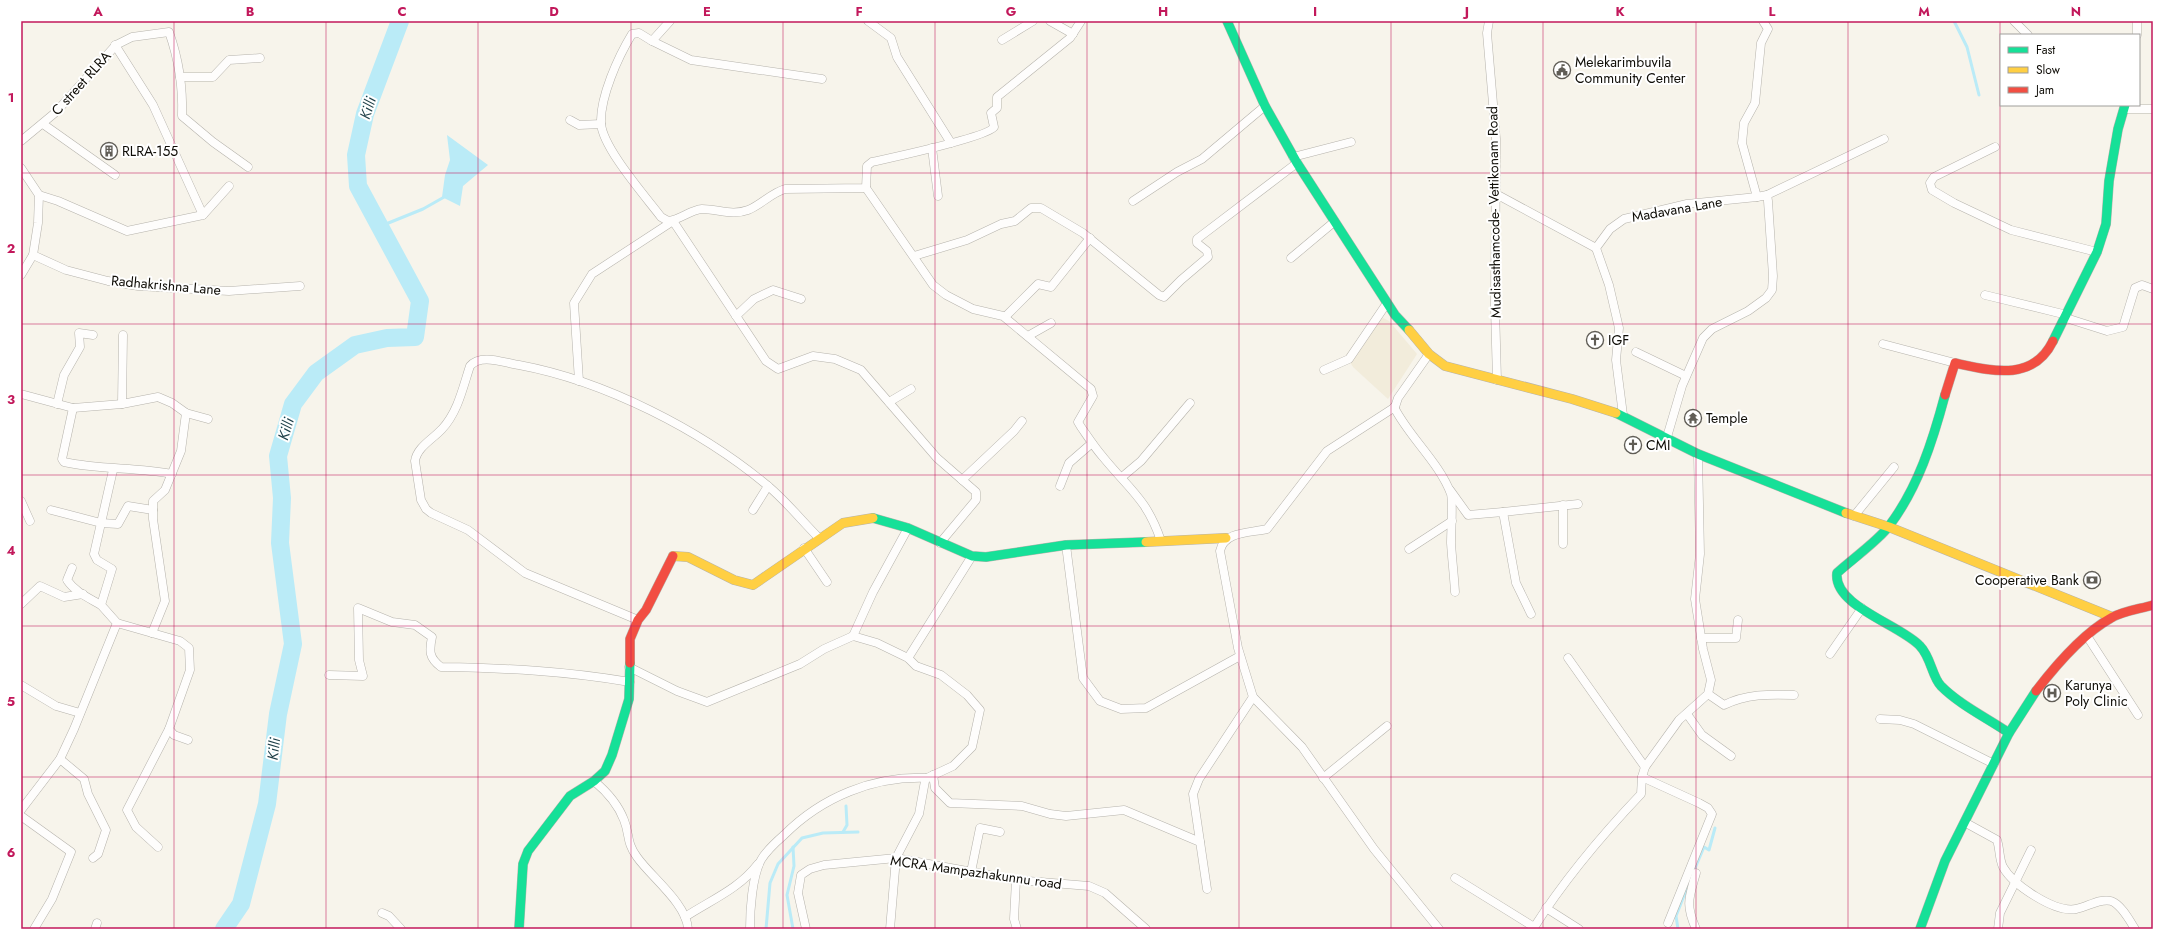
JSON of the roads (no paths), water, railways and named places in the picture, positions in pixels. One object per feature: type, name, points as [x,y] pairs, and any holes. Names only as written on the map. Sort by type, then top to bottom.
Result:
[{"type":"street","points":[[652,41],[670,21]]},
{"type":"street","points":[[868,21],[891,38],[897,57],[951,143]]},
{"type":"street","points":[[1002,40],[1033,21]]},
{"type":"street","points":[[1050,21],[1073,34]]},
{"type":"street","points":[[1081,21],[1073,34],[997,97],[997,107],[990,114],[994,124],[992,130],[951,143],[868,164],[866,188],[933,285],[946,295],[973,309],[998,314],[1005,317],[1091,389],[1093,396],[1078,422],[1103,458],[1122,477],[1142,501],[1154,520],[1161,541]]},
{"type":"street","points":[[1227,21],[1265,106],[1295,160],[1395,315],[1429,354],[1451,368],[1572,399],[1623,415],[1698,454],[1854,516],[1889,527],[2112,617]]},
{"type":"street","name":"Mudisasthamcode- Vettikonam Road","points":[[1489,21],[1487,33],[1496,139],[1495,308],[1497,380]]},
{"type":"street","points":[[1757,197],[1742,143],[1744,123],[1756,103],[1761,42],[1768,29],[1763,21]]},
{"type":"street","points":[[2014,21],[2027,34]]},
{"type":"street","points":[[2137,21],[2137,34]]},
{"type":"street","name":"C street RLRA","points":[[21,141],[56,112],[115,46],[132,37],[170,32],[180,77],[182,116],[213,142],[248,167]]},
{"type":"street","points":[[672,221],[666,221],[662,218],[639,189],[611,149],[604,137],[601,124],[604,98],[632,34],[639,33],[691,60],[822,79]]},
{"type":"street","points":[[115,46],[153,105],[203,215]]},
{"type":"street","points":[[180,77],[213,77],[229,60],[260,58]]},
{"type":"street","points":[[1133,201],[1177,172],[1202,159],[1265,106]]},
{"type":"street","points":[[1883,344],[1955,363],[2010,372],[2036,364],[2047,354],[2097,252],[2106,224],[2109,181],[2118,129],[2125,107],[2153,109]]},
{"type":"street","points":[[570,120],[579,125],[601,124]]},
{"type":"street","points":[[43,124],[115,175]]},
{"type":"street","name":"Madavana Lane","points":[[1596,248],[1610,229],[1624,219],[1687,204],[1766,195],[1884,139]]},
{"type":"street","points":[[914,256],[967,240],[1015,221],[1034,207],[1041,208],[1090,238],[1159,296],[1164,297],[1208,257],[1208,251],[1197,243],[1197,239],[1295,160],[1351,142]]},
{"type":"street","points":[[1995,147],[1934,177],[1930,183],[1932,190],[1954,203],[2011,230],[2097,252]]},
{"type":"street","points":[[932,148],[938,196]]},
{"type":"street","points":[[21,168],[39,195],[38,223],[33,255],[21,275]]},
{"type":"street","points":[[39,195],[58,201],[127,232],[203,215],[229,186]]},
{"type":"street","points":[[579,381],[574,303],[592,274],[672,221],[698,210],[742,212],[750,209],[775,192],[785,189],[866,188]]},
{"type":"street","points":[[1496,194],[1596,248],[1609,285],[1619,328],[1616,360],[1623,415]]},
{"type":"street","points":[[1667,437],[1686,376],[1703,338],[1712,330],[1748,311],[1766,298],[1772,290],[1773,276],[1771,224],[1766,195]]},
{"type":"street","points":[[672,221],[766,361],[778,369],[813,356],[835,359],[860,370],[937,458],[976,492],[977,498],[940,543]]},
{"type":"street","points":[[1291,258],[1334,222]]},
{"type":"street","points":[[1005,317],[1038,284],[1051,287],[1090,238]]},
{"type":"street","name":"Radhakrishna Lane","points":[[33,255],[66,270],[108,281],[138,286],[229,291],[300,286]]},
{"type":"street","points":[[1984,295],[2066,317],[2107,331],[2123,327],[2135,288],[2142,286],[2153,289]]},
{"type":"street","points":[[736,316],[754,299],[773,290],[801,299]]},
{"type":"street","points":[[1324,370],[1349,360],[1387,303]]},
{"type":"street","points":[[1028,336],[1051,323]]},
{"type":"street","points":[[57,404],[64,375],[80,347],[79,334],[93,335]]},
{"type":"street","points":[[122,404],[123,335]]},
{"type":"street","points":[[1636,352],[1686,376]]},
{"type":"street","points":[[519,929],[523,864],[528,851],[570,796],[594,781],[605,771],[612,756],[626,713],[630,682],[630,639],[638,620],[646,610],[673,556],[679,555],[696,560],[732,580],[753,585],[804,548],[843,523],[868,518],[879,519],[908,528],[972,556],[986,557],[1066,545],[1226,538],[1267,529],[1327,451],[1394,407],[1398,398],[1429,354]]},
{"type":"street","points":[[638,620],[525,573],[468,530],[431,513],[426,509],[421,500],[415,461],[416,455],[443,428],[453,414],[470,366],[473,362],[484,359],[547,370],[627,400],[712,444],[768,486],[819,538]]},
{"type":"street","points":[[1955,363],[1948,379],[1935,433],[1917,480],[1889,527],[1837,573],[1836,581],[1840,590],[1862,608],[1920,645],[1930,660],[1940,684],[1952,695],[2009,733]]},
{"type":"street","points":[[889,402],[911,389]]},
{"type":"street","points":[[21,394],[73,408],[122,404],[158,397],[172,403],[186,413],[208,419]]},
{"type":"street","points":[[1122,477],[1141,461],[1190,403]]},
{"type":"street","points":[[1394,407],[1401,421],[1428,454],[1452,496],[1456,592]]},
{"type":"street","points":[[73,408],[62,459],[64,462],[113,470],[148,469],[172,474]]},
{"type":"street","points":[[152,633],[165,601],[153,501],[165,490],[181,451],[186,413]]},
{"type":"street","points":[[962,480],[1014,431],[1022,421]]},
{"type":"street","points":[[1060,486],[1069,463],[1092,443]]},
{"type":"street","points":[[1455,878],[1533,928],[1546,908],[1603,834],[1641,794],[1642,777],[1645,767],[1679,720],[1708,694],[1711,680],[1695,599],[1700,554],[1698,454]]},
{"type":"street","points":[[1854,516],[1894,467]]},
{"type":"street","points":[[101,605],[112,569],[97,560],[94,554],[113,470]]},
{"type":"street","points":[[753,510],[768,486]]},
{"type":"street","points":[[1447,486],[1468,515],[1578,504]]},
{"type":"street","points":[[21,501],[30,521]]},
{"type":"street","points":[[1563,544],[1564,505]]},
{"type":"street","points":[[51,510],[101,523],[118,524],[128,506],[153,510]]},
{"type":"street","points":[[1503,512],[1516,584],[1531,614]]},
{"type":"street","points":[[1409,549],[1452,521]]},
{"type":"street","points":[[853,636],[873,592],[908,528]]},
{"type":"street","points":[[1226,538],[1221,545],[1221,558],[1240,656],[1253,697],[1302,747],[1374,849],[1439,929]]},
{"type":"street","points":[[1066,545],[1083,678],[1100,701],[1121,709],[1146,708],[1240,656]]},
{"type":"street","points":[[804,548],[827,582]]},
{"type":"street","points":[[908,658],[972,556]]},
{"type":"street","points":[[72,568],[67,580],[73,587],[101,605],[117,623],[180,641],[190,649],[190,670],[169,729],[128,810],[136,827],[158,847]]},
{"type":"street","points":[[21,604],[40,586],[64,597],[83,594]]},
{"type":"street","points":[[1920,929],[1945,861],[1966,823],[2009,733],[2034,694],[2050,673],[2087,636],[2112,617],[2153,605]]},
{"type":"street","points":[[329,675],[363,676],[358,660],[358,608],[392,622],[415,625],[432,637],[429,650],[433,661],[441,667],[526,669],[578,673],[630,682]]},
{"type":"street","points":[[1830,654],[1862,608]]},
{"type":"street","points":[[1702,638],[1736,638],[1738,620]]},
{"type":"street","points":[[21,810],[60,759],[117,623]]},
{"type":"street","points":[[629,668],[677,691],[707,702],[800,664],[824,649],[853,636],[877,642],[908,658],[916,666],[941,675],[955,684],[980,710],[972,747],[953,766],[930,776],[891,778],[837,796],[793,826],[761,860],[749,876],[736,887],[685,917]]},
{"type":"street","points":[[2087,636],[2138,715]]},
{"type":"street","points":[[1568,658],[1645,767]]},
{"type":"street","points":[[21,685],[56,706],[80,713]]},
{"type":"street","points":[[1708,694],[1724,705],[1751,696],[1766,694],[1794,695]]},
{"type":"street","points":[[1207,889],[1193,794],[1196,786],[1253,697]]},
{"type":"street","points":[[1687,714],[1702,735],[1732,756]]},
{"type":"street","points":[[1880,719],[1900,720],[1914,724],[1994,764]]},
{"type":"street","points":[[1323,778],[1387,726]]},
{"type":"street","points":[[169,729],[174,736],[188,740]]},
{"type":"street","points":[[60,759],[84,779],[88,794],[106,830],[98,854],[93,858]]},
{"type":"street","points":[[930,776],[936,788],[950,802],[1022,806],[1050,814],[1066,816],[1124,810],[1200,842]]},
{"type":"street","points":[[890,929],[896,858],[919,814],[930,776]]},
{"type":"street","points":[[1642,777],[1699,803],[1708,808],[1712,814],[1668,923]]},
{"type":"street","points":[[594,781],[607,792],[615,804],[624,820],[628,844],[637,857],[680,907],[685,917],[688,929]]},
{"type":"street","points":[[21,816],[71,852],[52,899],[34,929]]},
{"type":"street","points":[[1966,823],[1997,840],[2004,868],[2016,881],[2043,900],[2065,909],[2076,909],[2094,903],[2112,902],[2117,904],[2135,929]]},
{"type":"street","points":[[971,872],[980,828],[1000,832]]},
{"type":"street","points":[[1998,929],[2000,913],[2031,850]]},
{"type":"street","name":"MCRA Mampazhakunnu road","points":[[806,929],[798,893],[801,875],[810,869],[824,865],[896,858],[1016,880],[1098,888],[1130,913],[1146,929]]},
{"type":"street","points":[[750,929],[754,884],[761,860]]},
{"type":"street","points":[[1696,873],[1688,901],[1691,917],[1696,929]]},
{"type":"street","points":[[1016,880],[1014,919],[1017,929]]},
{"type":"street","points":[[1546,908],[1579,929]]},
{"type":"street","points":[[382,913],[394,920],[401,929]]},
{"type":"water","points":[[447,135],[488,165],[463,186],[460,206],[442,197],[445,175],[450,160]]},
{"type":"waterway","name":"Killi","points":[[224,929],[241,904],[267,804],[278,714],[293,644],[280,543],[282,498],[278,456],[293,404],[316,373],[355,345],[387,338],[415,337],[420,301],[358,186],[356,155],[365,114],[400,21]]},
{"type":"waterway","points":[[1954,21],[1967,47],[1979,95]]},
{"type":"waterway","points":[[381,226],[423,209],[446,196]]},
{"type":"waterway","points":[[843,832],[847,825],[846,806]]},
{"type":"waterway","points":[[1693,873],[1704,847],[1709,850],[1715,828]]},
{"type":"waterway","points":[[766,929],[770,883],[778,864],[802,838],[823,833],[858,832]]},
{"type":"waterway","points":[[793,847],[794,866],[787,895],[793,929]]},
{"type":"waterway","points":[[1678,929],[1676,916],[1689,883]]},
{"type":"place","name":"Melekarimbuvila Community Center","points":[[1562,70]]},
{"type":"place","name":"RLRA-155","points":[[109,151]]},
{"type":"place","name":"IGF","points":[[1595,340]]},
{"type":"place","name":"Temple","points":[[1693,418]]},
{"type":"place","name":"CMI","points":[[1633,445]]},
{"type":"place","name":"Cooperative Bank","points":[[2092,580]]},
{"type":"place","name":"Karunya Poly Clinic","points":[[2052,693]]}]
